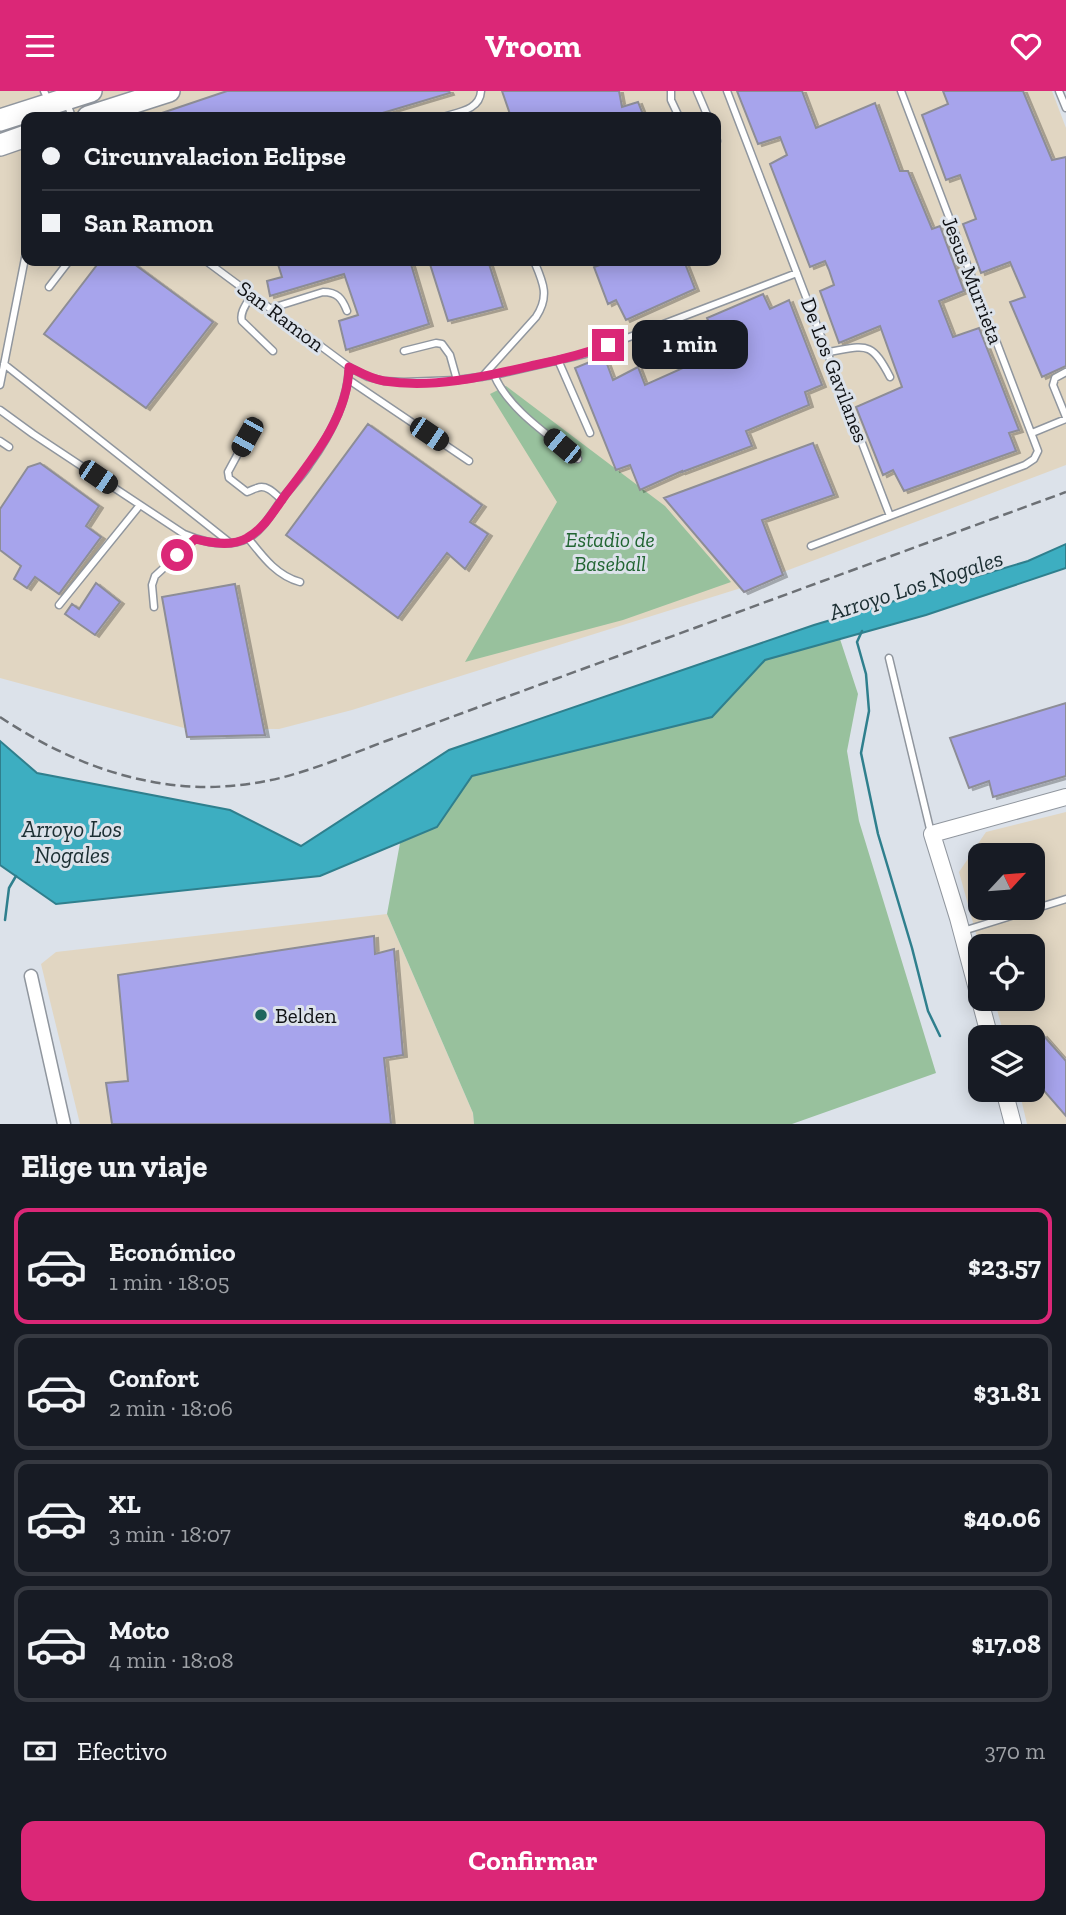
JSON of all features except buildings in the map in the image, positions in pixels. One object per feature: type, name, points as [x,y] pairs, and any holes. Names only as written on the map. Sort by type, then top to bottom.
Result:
[{"type":"highway","points":[[27,112],[90,91]]},
{"type":"highway","points":[[104,112],[169,91]]},
{"type":"highway","points":[[0,120],[21,114]]},
{"type":"highway","points":[[0,145],[21,138]]},
{"type":"street","points":[[986,1025],[932,834],[1066,797]]},
{"type":"street","points":[[31,976],[64,1124]]},
{"type":"street","points":[[1007,1102],[1013,1124]]},
{"type":"lane","points":[[457,112],[476,105],[481,91]]},
{"type":"lane","points":[[671,91],[677,112]]},
{"type":"lane","points":[[697,91],[706,112]]},
{"type":"lane","name":"De Los Gavilanes","points":[[727,91],[890,516]]},
{"type":"lane","name":"Jesus Murrieta","points":[[890,516],[1024,465],[1037,456],[1038,451],[901,91]]},
{"type":"lane","points":[[1059,91],[1066,108]]},
{"type":"lane","points":[[0,385],[23,266]]},
{"type":"lane","points":[[49,287],[65,266]]},
{"type":"lane","name":"San Ramon","points":[[213,266],[349,367],[384,381],[427,382],[494,375],[584,354],[797,273]]},
{"type":"lane","points":[[482,377],[542,308],[544,286],[536,266]]},
{"type":"lane","points":[[272,309],[323,292],[331,292],[340,297],[347,311]]},
{"type":"lane","points":[[252,294],[242,312],[242,321],[273,351]]},
{"type":"lane","points":[[404,351],[442,344],[450,355],[457,380]]},
{"type":"lane","points":[[828,352],[855,347],[868,349],[880,357],[890,377]]},
{"type":"lane","points":[[558,360],[590,433]]},
{"type":"lane","points":[[4,364],[229,543]]},
{"type":"lane","points":[[0,409],[33,434],[184,534],[218,544],[229,543],[247,538],[273,514],[308,467],[328,434],[344,398],[349,367]]},
{"type":"lane","points":[[1032,433],[1066,418],[1054,388],[1054,381],[1066,372]]},
{"type":"lane","points":[[494,375],[512,404],[578,459]]},
{"type":"lane","points":[[349,380],[469,461]]},
{"type":"lane","points":[[1057,398],[1066,395]]},
{"type":"lane","points":[[247,437],[228,472],[229,478],[247,492],[263,487],[282,500]]},
{"type":"lane","points":[[0,441],[9,447]]},
{"type":"lane","points":[[58,605],[140,505]]},
{"type":"lane","points":[[811,546],[890,516]]},
{"type":"lane","points":[[247,538],[280,573],[300,582]]},
{"type":"lane","points":[[154,607],[152,585],[155,576],[195,539]]},
{"type":"lane","points":[[889,658],[932,834]]},
{"type":"lane","points":[[961,932],[1066,899]]},
{"type":"shaded area","points":[[0,91],[1052,91],[1066,128],[1066,465],[741,588],[352,710],[279,729],[184,728],[0,678]]},
{"type":"shaded area","points":[[1066,812],[1066,1124],[1027,1124],[1022,1102],[1045,1102],[1045,1025],[1001,1025],[997,1011],[1045,1011],[1045,934],[976,934],[973,921],[1045,921],[1045,843],[979,843],[986,832]]},
{"type":"shaded area","points":[[968,859],[968,905],[959,872]]},
{"type":"shaded area","name":"Belden","points":[[387,914],[473,1113],[474,1124],[80,1124],[41,964],[56,952]]},
{"type":"green space","name":"Estadio de Baseball","points":[[506,386],[665,506],[731,582],[623,620],[465,662],[557,502],[490,394]]},
{"type":"green space","points":[[840,639],[858,694],[847,751],[859,821],[936,1073],[792,1124],[474,1124],[473,1113],[387,914],[400,843],[437,827],[472,776],[712,717],[765,660]]},
{"type":"water","name":"Arroyo Los Nogales","points":[[1066,544],[1066,568],[926,615],[765,660],[712,717],[472,776],[437,827],[320,876],[56,904],[0,865],[0,741],[37,773],[230,810],[301,846],[449,750],[814,625],[1028,561]]},
{"type":"waterway","points":[[862,631],[857,642],[866,674],[869,711],[861,753],[878,834],[928,1011],[940,1036]]},
{"type":"waterway","points":[[5,920],[9,888],[16,876]]},
{"type":"railway","points":[[0,717],[65,754],[134,778],[205,787],[242,785],[280,778],[333,761],[1066,492]]},
{"type":"place","name":"Belden","points":[[261,1015]]},
{"type":"route","points":[[177,555],[195,539],[218,544],[247,538],[273,514],[308,467],[328,434],[344,398],[349,367],[384,381],[457,380],[494,375],[584,354],[608,345]]}]
